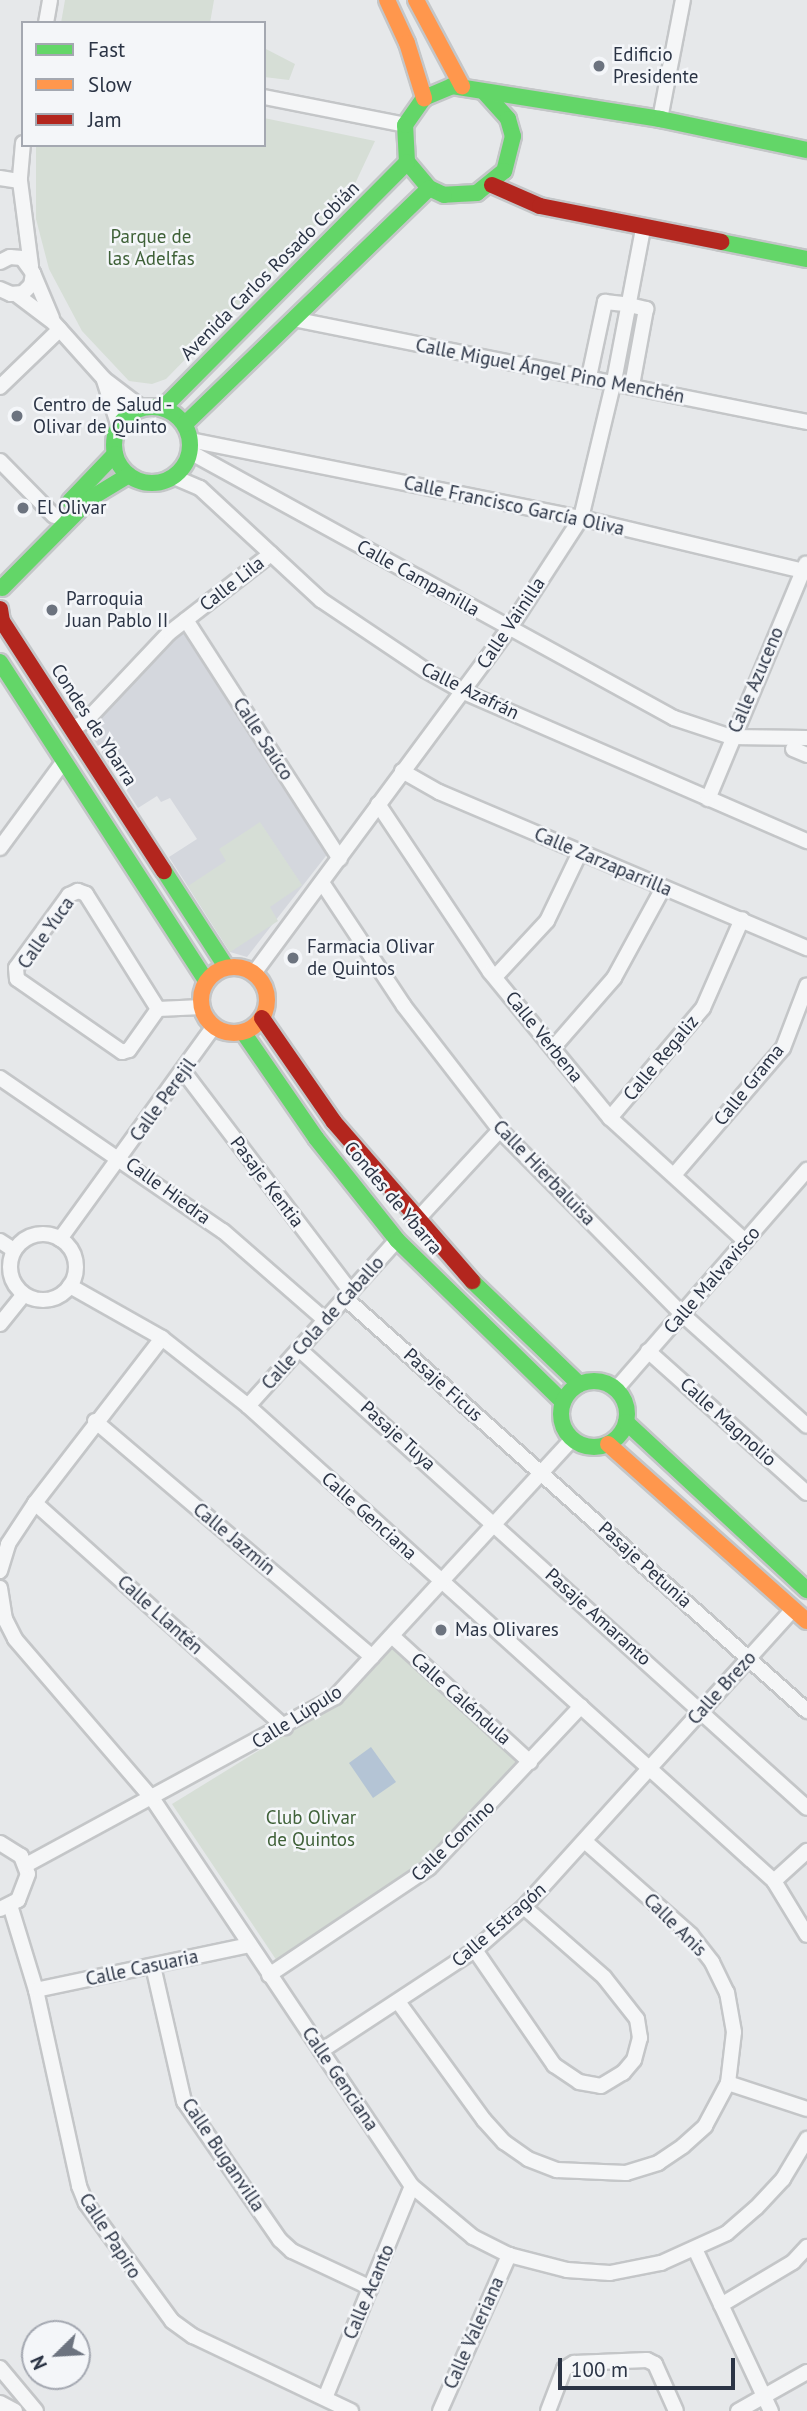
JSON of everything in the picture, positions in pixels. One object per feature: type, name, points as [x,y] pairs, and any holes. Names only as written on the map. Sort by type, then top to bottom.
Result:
[{"type":"main road","points":[[387,0],[407,44],[424,98]]},
{"type":"main road","points":[[416,0],[462,86]]},
{"type":"main road","points":[[484,92],[503,111],[513,136],[512,155],[492,185],[461,197],[429,188],[407,162],[405,125],[424,98],[442,88],[462,86],[484,92],[660,119],[807,150]]},
{"type":"main road","name":"Avenida Carlos Rosado Cobián","points":[[163,408],[407,162]]},
{"type":"main road","points":[[492,185],[540,206],[643,229],[807,259]]},
{"type":"main road","points":[[185,424],[429,188]]},
{"type":"main road","points":[[0,566],[115,454],[119,428],[142,408],[163,408],[185,424],[190,446],[174,477],[151,484],[129,475],[115,454]]},
{"type":"main road","points":[[0,608],[1,586],[91,498],[129,475]]},
{"type":"main road","name":"Condes de Ybarra","points":[[0,608],[2,621],[226,967]]},
{"type":"main road","points":[[0,662],[206,981],[202,1007],[214,1026],[243,1032],[262,1018],[267,991],[257,975],[248,969],[226,967],[206,981]]},
{"type":"main road","name":"Condes de Ybarra","points":[[262,1018],[334,1122],[416,1221],[497,1308],[579,1384]]},
{"type":"main road","name":"Condes de Ybarra","points":[[243,1032],[316,1139],[397,1240],[563,1402]]},
{"type":"main road","points":[[597,1381],[616,1389],[625,1404],[626,1422],[608,1444],[589,1447],[572,1439],[561,1422],[563,1402],[579,1384],[597,1381]]},
{"type":"main road","points":[[626,1422],[807,1590]]},
{"type":"main road","points":[[608,1444],[807,1621]]},
{"type":"street","points":[[46,21],[50,0]]},
{"type":"street","points":[[660,119],[683,0]]},
{"type":"street","points":[[266,97],[405,125]]},
{"type":"street","points":[[23,147],[20,181],[23,222],[32,270],[57,326]]},
{"type":"street","points":[[0,177],[20,181]]},
{"type":"street","points":[[5,260],[23,222]]},
{"type":"street","name":"Calle Vainilla","points":[[257,975],[257,969],[323,884],[402,771],[509,629],[581,518],[614,381],[625,304],[643,229]]},
{"type":"street","points":[[5,260],[22,258],[32,270],[31,285],[17,295]]},
{"type":"street","points":[[0,289],[17,295],[57,326],[104,379],[142,408]]},
{"type":"street","points":[[589,377],[605,302],[625,304],[646,309],[632,385]]},
{"type":"street","name":"Calle Miguel Ángel Pino Menchén","points":[[293,319],[424,348],[614,381],[807,422]]},
{"type":"street","points":[[0,387],[57,326]]},
{"type":"street","points":[[104,379],[119,428]]},
{"type":"street","name":"Calle Francisco García Oliva","points":[[190,446],[219,446],[581,518],[806,569]]},
{"type":"street","name":"Calle Campanilla","points":[[190,446],[509,629],[674,718],[731,737],[807,738]]},
{"type":"street","points":[[0,461],[54,516]]},
{"type":"street","name":"Calle Azafrán","points":[[174,477],[200,488],[271,554],[356,626],[464,692],[807,841]]},
{"type":"street","name":"Calle Lila","points":[[72,729],[186,620],[271,554]]},
{"type":"street","name":"Calle Azuceno","points":[[708,799],[731,737],[806,569]]},
{"type":"street","name":"Calle Saúco","points":[[186,620],[340,859]]},
{"type":"street","points":[[793,749],[807,755]]},
{"type":"street","points":[[0,848],[64,761]]},
{"type":"street","name":"Calle Zarzaparrilla","points":[[402,771],[439,792],[807,948]]},
{"type":"street","name":"Calle Verbena","points":[[378,804],[495,977],[610,1118],[745,1241]]},
{"type":"street","points":[[495,977],[547,921],[580,852]]},
{"type":"street","name":"Calle Hierbaluisa","points":[[323,884],[404,1006],[500,1130],[683,1315],[807,1426]]},
{"type":"street","points":[[553,1048],[614,978],[663,888]]},
{"type":"street","name":"Calle Yuca","points":[[78,891],[86,894],[158,1009],[129,1050],[122,1052],[17,979],[16,968],[69,895],[78,891]]},
{"type":"street","name":"Calle Regaliz","points":[[610,1118],[704,1008],[742,919]]},
{"type":"street","name":"Calle Grama","points":[[674,1175],[783,1048],[807,985]]},
{"type":"street","points":[[158,1009],[202,1007]]},
{"type":"street","name":"Calle Perejil","points":[[60,1239],[184,1072],[214,1026]]},
{"type":"street","name":"Pasaje Kentia","points":[[184,1072],[348,1295]]},
{"type":"street","name":"Calle Hiedra","points":[[0,1078],[121,1157],[223,1231],[325,1321]]},
{"type":"street","points":[[416,1221],[500,1130]]},
{"type":"street","name":"Calle Malvavisco","points":[[616,1389],[807,1170]]},
{"type":"street","points":[[30,1236],[60,1239],[76,1266],[69,1286],[53,1298],[24,1294],[12,1279],[14,1250],[30,1236]]},
{"type":"street","name":"Calle Cola de Caballo","points":[[248,1406],[397,1240]]},
{"type":"street","points":[[0,1241],[14,1250]]},
{"type":"street","name":"Calle Genciana","points":[[69,1286],[162,1338],[248,1406],[774,1881],[807,1936]]},
{"type":"street","points":[[0,1324],[24,1294]]},
{"type":"street","name":"Pasaje Ficus","points":[[348,1295],[541,1472]]},
{"type":"street","points":[[0,1571],[8,1544],[34,1503],[162,1338]]},
{"type":"street","name":"Pasaje Tuya","points":[[300,1350],[495,1523]]},
{"type":"street","name":"Calle Magnolio","points":[[648,1351],[807,1493]]},
{"type":"street","name":"Calle Jazmín","points":[[95,1421],[372,1657]]},
{"type":"street","name":"Calle Lúpulo","points":[[26,1865],[285,1727],[344,1690],[572,1439]]},
{"type":"street","name":"Pasaje Petunia","points":[[541,1472],[807,1711]]},
{"type":"street","name":"Calle Llantén","points":[[34,1503],[285,1727]]},
{"type":"street","name":"Pasaje Amaranto","points":[[495,1523],[807,1808]]},
{"type":"street","name":"Calle Genciana","points":[[0,1588],[5,1619],[15,1639],[152,1798],[412,2186],[473,2237],[509,2255],[567,2270],[610,2273],[661,2263],[727,2233],[756,2208],[783,2179],[807,2139]]},
{"type":"street","name":"Calle Brezo","points":[[650,1768],[793,1609]]},
{"type":"street","name":"Calle Caléndula","points":[[392,1636],[530,1762]]},
{"type":"street","name":"Calle Comino","points":[[269,1975],[429,1868],[581,1706]]},
{"type":"street","name":"Calle Estragón","points":[[321,2052],[400,2003],[475,1950],[524,1907],[587,1843],[650,1768]]},
{"type":"street","points":[[0,1843],[14,1849],[26,1865],[27,1884],[5,1907]]},
{"type":"street","name":"Calle Anis","points":[[400,2003],[504,2142],[528,2160],[557,2170],[626,2173],[658,2163],[705,2126],[728,2083],[734,2032],[727,1993],[712,1962],[691,1935],[587,1843]]},
{"type":"street","points":[[774,1881],[807,1851]]},
{"type":"street","name":"Calle Papiro","points":[[5,1907],[36,1990],[79,2186],[152,2299],[194,2336],[351,2411]]},
{"type":"street","points":[[475,1950],[554,2066],[579,2082],[601,2086],[623,2073],[634,2060],[640,2038],[637,2018],[604,1977],[524,1907]]},
{"type":"street","name":"Calle Casuaria","points":[[36,1990],[249,1945]]},
{"type":"street","name":"Calle Buganvilla","points":[[153,1966],[184,2101],[280,2240],[292,2251],[371,2288]]},
{"type":"street","points":[[728,2083],[807,2109]]},
{"type":"street","name":"Calle Acanto","points":[[325,2398],[412,2186]]},
{"type":"street","points":[[721,2305],[793,2262],[807,2247]]},
{"type":"street","points":[[695,2249],[768,2405]]},
{"type":"street","name":"Calle Valeriana","points":[[440,2411],[509,2255]]},
{"type":"street","points":[[548,2411],[564,2369],[574,2363],[647,2360],[654,2364],[676,2411]]},
{"type":"street","points":[[0,2368],[36,2411]]},
{"type":"street","points":[[738,2411],[768,2405],[807,2372]]},
{"type":"street","points":[[0,2403],[15,2411]]},
{"type":"shaded area","points":[[182,631],[329,852],[247,957],[230,952],[169,857],[197,839],[170,798],[161,802],[157,796],[138,808],[88,730]]},
{"type":"green space","points":[[65,0],[214,0],[210,21],[61,21]]},
{"type":"green space","points":[[266,49],[295,64],[289,80],[266,77]]},
{"type":"green space","name":"Parque de las Adelfas","points":[[266,118],[375,141],[353,188],[166,379],[152,384],[129,381],[82,331],[49,269],[36,219],[36,147],[266,147]]},
{"type":"green space","points":[[260,822],[302,885],[270,907],[278,921],[230,952],[188,886],[226,861],[219,849]]},
{"type":"green space","name":"Club Olivar de Quintos","points":[[393,1643],[522,1761],[426,1864],[279,1964],[172,1804],[346,1697]]},
{"type":"water","points":[[371,1747],[396,1782],[373,1798],[349,1763]]},
{"type":"traffic: fast","points":[[484,92],[508,119],[513,136],[504,171],[477,193],[444,195],[429,188],[407,162],[405,125],[424,98],[452,86],[660,119],[807,150]]},
{"type":"traffic: fast","points":[[163,408],[407,162]]},
{"type":"traffic: fast","points":[[185,424],[429,188]]},
{"type":"traffic: fast","points":[[721,242],[807,259]]},
{"type":"traffic: fast","points":[[152,407],[167,410],[179,418],[187,430],[190,445],[187,460],[179,472],[167,480],[152,483],[137,480],[125,472],[117,460],[114,445],[117,430],[125,418],[137,410],[152,407]]},
{"type":"traffic: fast","points":[[70,501],[115,454]]},
{"type":"traffic: fast","points":[[2,588],[91,498],[129,475]]},
{"type":"traffic: fast","points":[[0,662],[206,981]]},
{"type":"traffic: fast","points":[[164,871],[226,967]]},
{"type":"traffic: fast","points":[[243,1032],[316,1138],[397,1240],[563,1402]]},
{"type":"traffic: fast","points":[[472,1281],[579,1384]]},
{"type":"traffic: fast","points":[[594,1381],[607,1384],[617,1391],[624,1401],[627,1414],[624,1427],[617,1437],[607,1444],[594,1447],[581,1444],[571,1437],[564,1427],[561,1414],[564,1401],[571,1391],[581,1384],[594,1381]]},
{"type":"traffic: fast","points":[[626,1422],[807,1590]]},
{"type":"traffic: slow","points":[[387,0],[407,43],[424,98]]},
{"type":"traffic: slow","points":[[416,0],[462,86]]},
{"type":"traffic: slow","points":[[228,967],[240,967],[252,972],[262,982],[267,1000],[265,1013],[252,1028],[240,1033],[228,1033],[216,1028],[206,1018],[201,1006],[201,994],[206,982],[216,972],[228,967]]},
{"type":"traffic: slow","points":[[608,1444],[807,1621]]},
{"type":"traffic: jam","points":[[492,185],[540,206],[721,242]]},
{"type":"traffic: jam","points":[[0,609],[2,621],[164,871]]},
{"type":"traffic: jam","points":[[262,1018],[334,1122],[472,1281]]},
{"type":"place","name":"Edificio Presidente","points":[[599,66]]},
{"type":"place","name":"Centro de Salud - Olivar de Quinto","points":[[17,416]]},
{"type":"place","name":"El Olivar","points":[[23,508]]},
{"type":"place","name":"Parroquia Juan Pablo II","points":[[52,610]]},
{"type":"place","name":"Farmacia Olivar de Quintos","points":[[293,958]]},
{"type":"place","name":"Mas Olivares","points":[[441,1630]]}]
